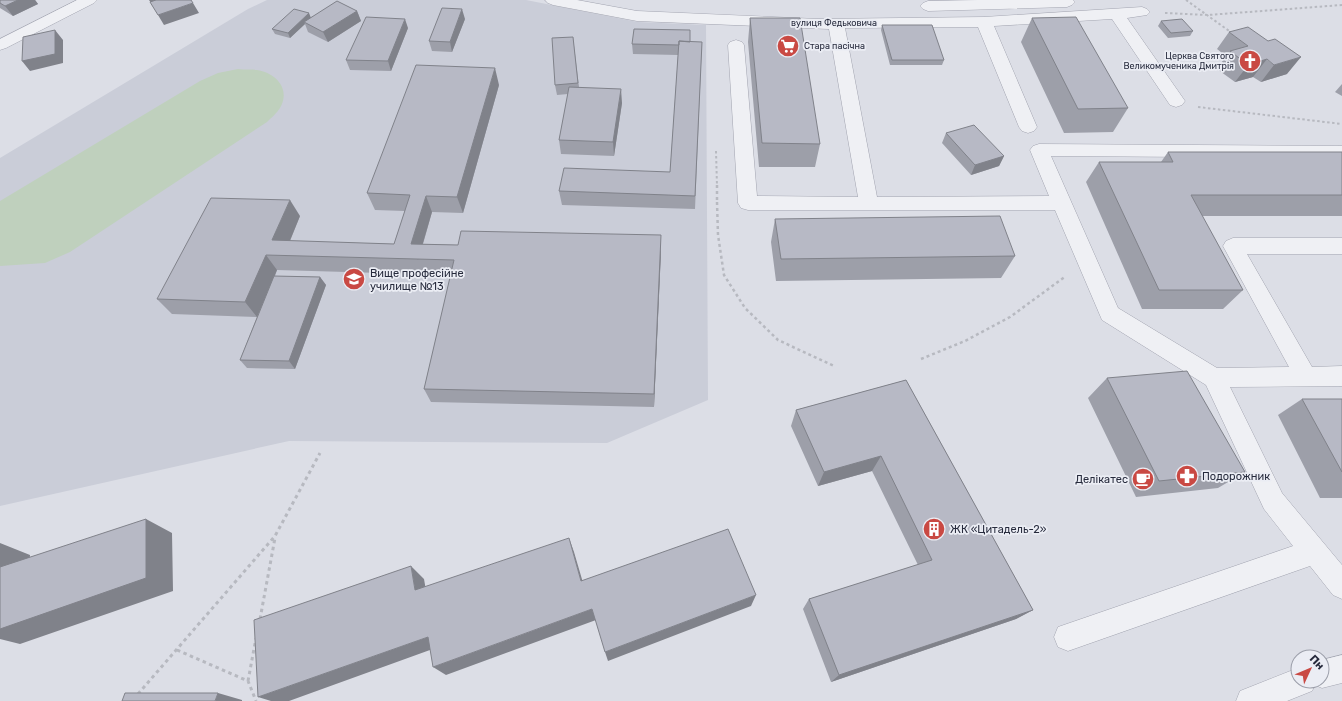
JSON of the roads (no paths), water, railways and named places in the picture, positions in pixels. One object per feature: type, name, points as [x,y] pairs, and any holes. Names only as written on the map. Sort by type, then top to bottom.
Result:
[{"type":"street","points":[[0,45],[89,0]]},
{"type":"street","name":"вулиця Федьковича","points":[[553,0],[637,16],[836,24],[984,22],[1118,6],[1142,12]]},
{"type":"street","points":[[928,6],[1104,0]]},
{"type":"street","points":[[1118,6],[1176,101]]},
{"type":"street","points":[[984,22],[1028,127]]},
{"type":"street","points":[[836,24],[869,204]]},
{"type":"street","points":[[736,45],[748,203],[1062,203]]},
{"type":"street","points":[[1342,152],[1039,150],[1110,314],[1214,378],[1342,376]]},
{"type":"street","points":[[1306,377],[1233,246],[1342,246]]},
{"type":"street","points":[[1214,378],[1273,500],[1342,586]]},
{"type":"street","points":[[1068,638],[1314,552]]},
{"type":"street","points":[[1330,672],[1342,669]]},
{"type":"street","points":[[1250,701],[1290,686]]},
{"type":"place","name":"Стара пасічна","points":[[788,46]]},
{"type":"place","name":"Церква Святого Великомученика Дмитрія","points":[[1250,61]]},
{"type":"place","name":"Вище професійне училище №13","points":[[354,279]]},
{"type":"place","name":"Подорожник","points":[[1187,476]]},
{"type":"place","name":"Делікатес","points":[[1143,479]]},
{"type":"place","name":"ЖК «Цитадель-2»","points":[[934,529]]}]
